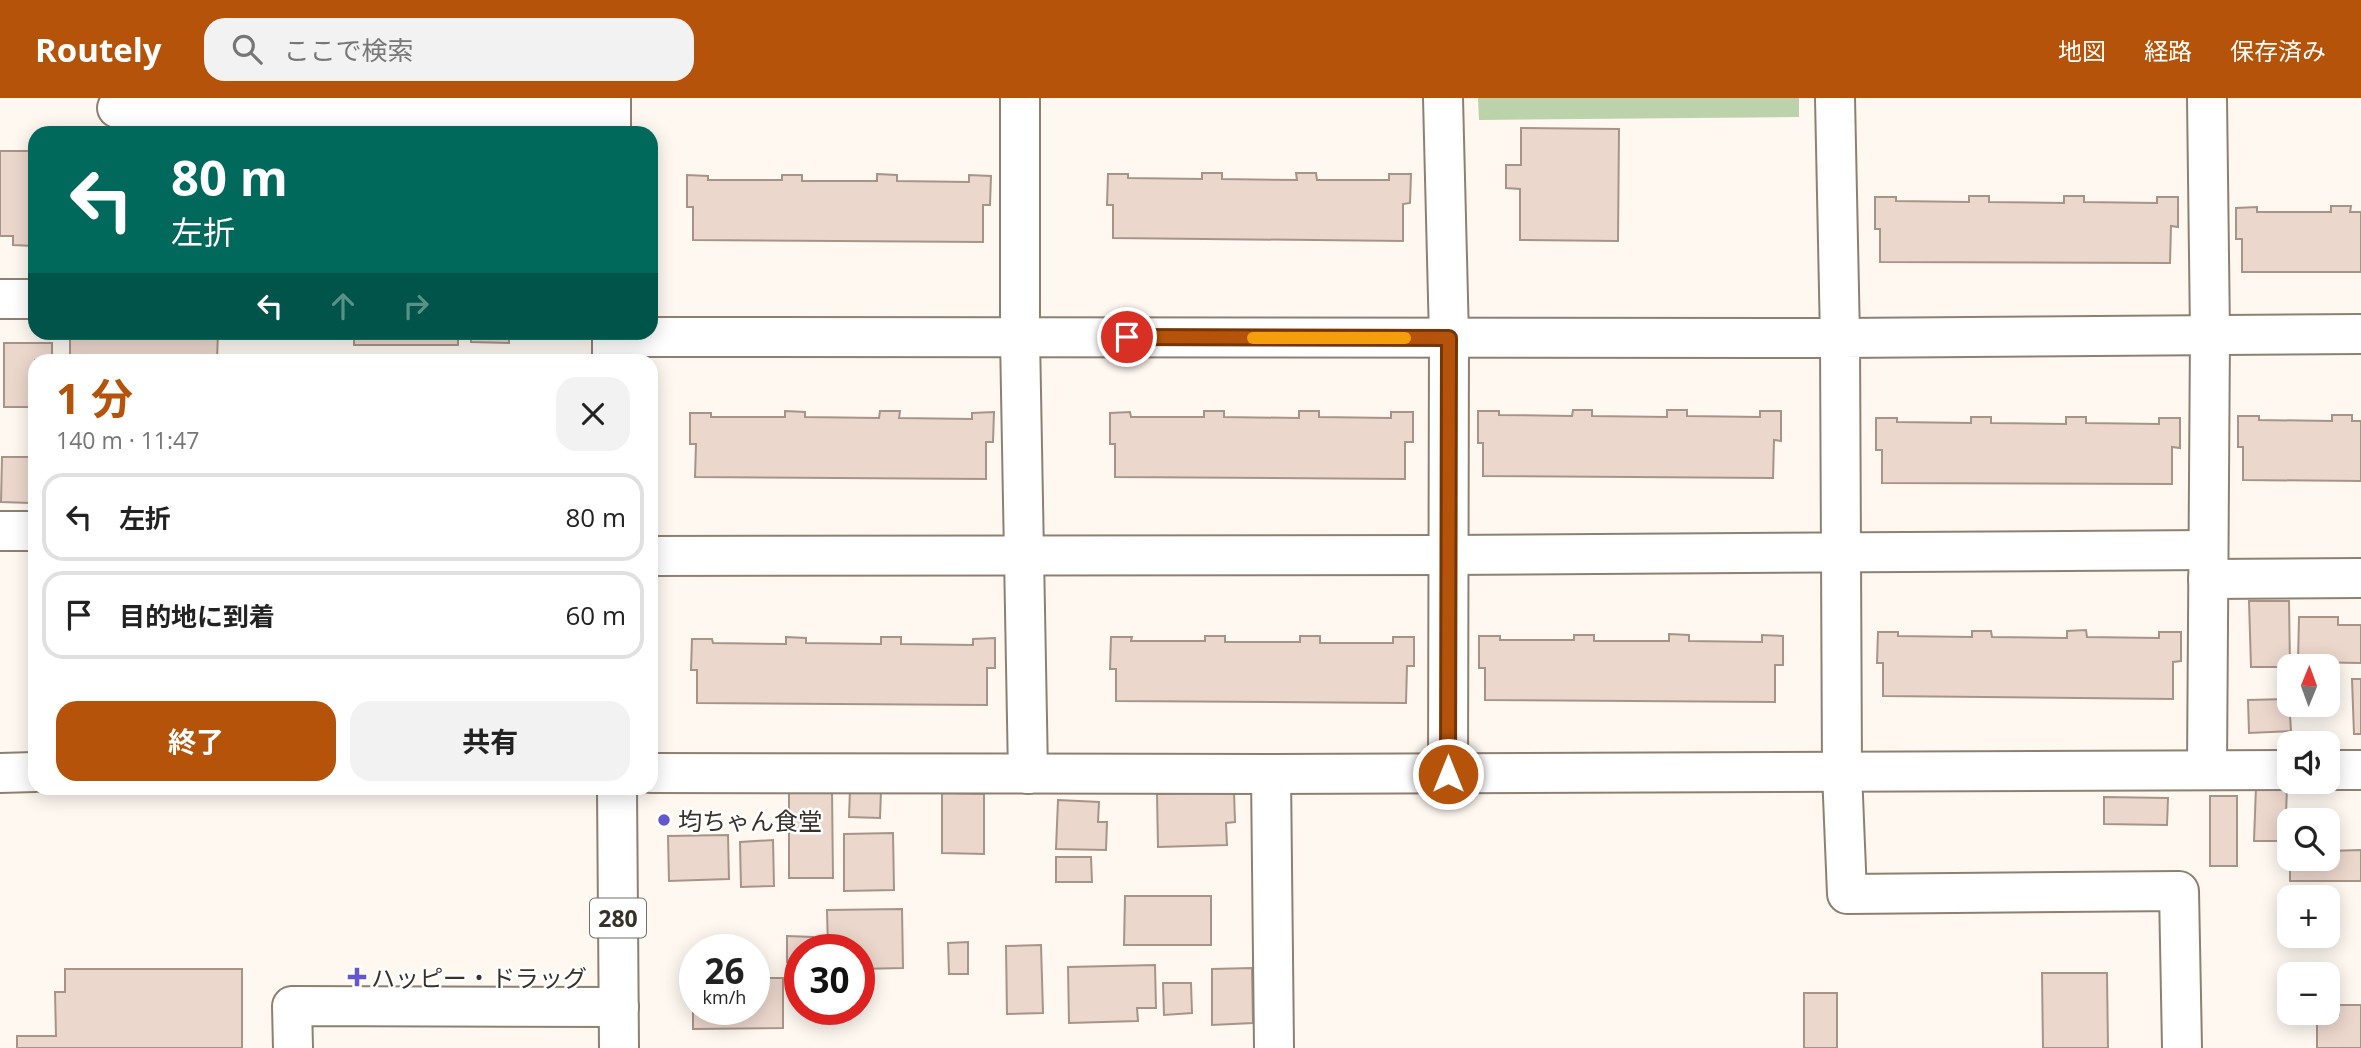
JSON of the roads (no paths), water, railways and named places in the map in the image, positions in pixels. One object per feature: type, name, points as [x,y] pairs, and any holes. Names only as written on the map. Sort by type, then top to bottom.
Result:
[{"type":"main road","points":[[1020,98],[1020,337],[1028,774]]},
{"type":"main road","points":[[1443,98],[1449,338],[1448,774]]},
{"type":"main road","points":[[1835,98],[1840,338],[1842,772],[1847,894],[2179,891],[2182,1048]]},
{"type":"main road","points":[[2207,98],[2210,334],[2207,769]]},
{"type":"main road","points":[[117,108],[611,115]]},
{"type":"main road","points":[[0,299],[28,299]]},
{"type":"main road","points":[[612,343],[1020,337],[1840,338],[2361,334]]},
{"type":"main road","points":[[0,531],[28,531]]},
{"type":"main road","points":[[658,556],[1448,555],[1840,551],[2208,564],[2361,578]]},
{"type":"main road","points":[[658,773],[1448,774],[2277,770]]},
{"type":"main road","points":[[2340,770],[2361,770]]},
{"type":"main road","points":[[0,773],[28,772]]},
{"type":"main road","points":[[1271,774],[1274,1048]]},
{"type":"main road","name":"280","points":[[617,795],[619,1048]]},
{"type":"main road","points":[[293,1048],[292,1006],[619,1007]]},
{"type":"place","name":"均ちゃん食堂","points":[[664,820]]},
{"type":"place","name":"ハッピー・ドラッグ","points":[[357,977]]}]
